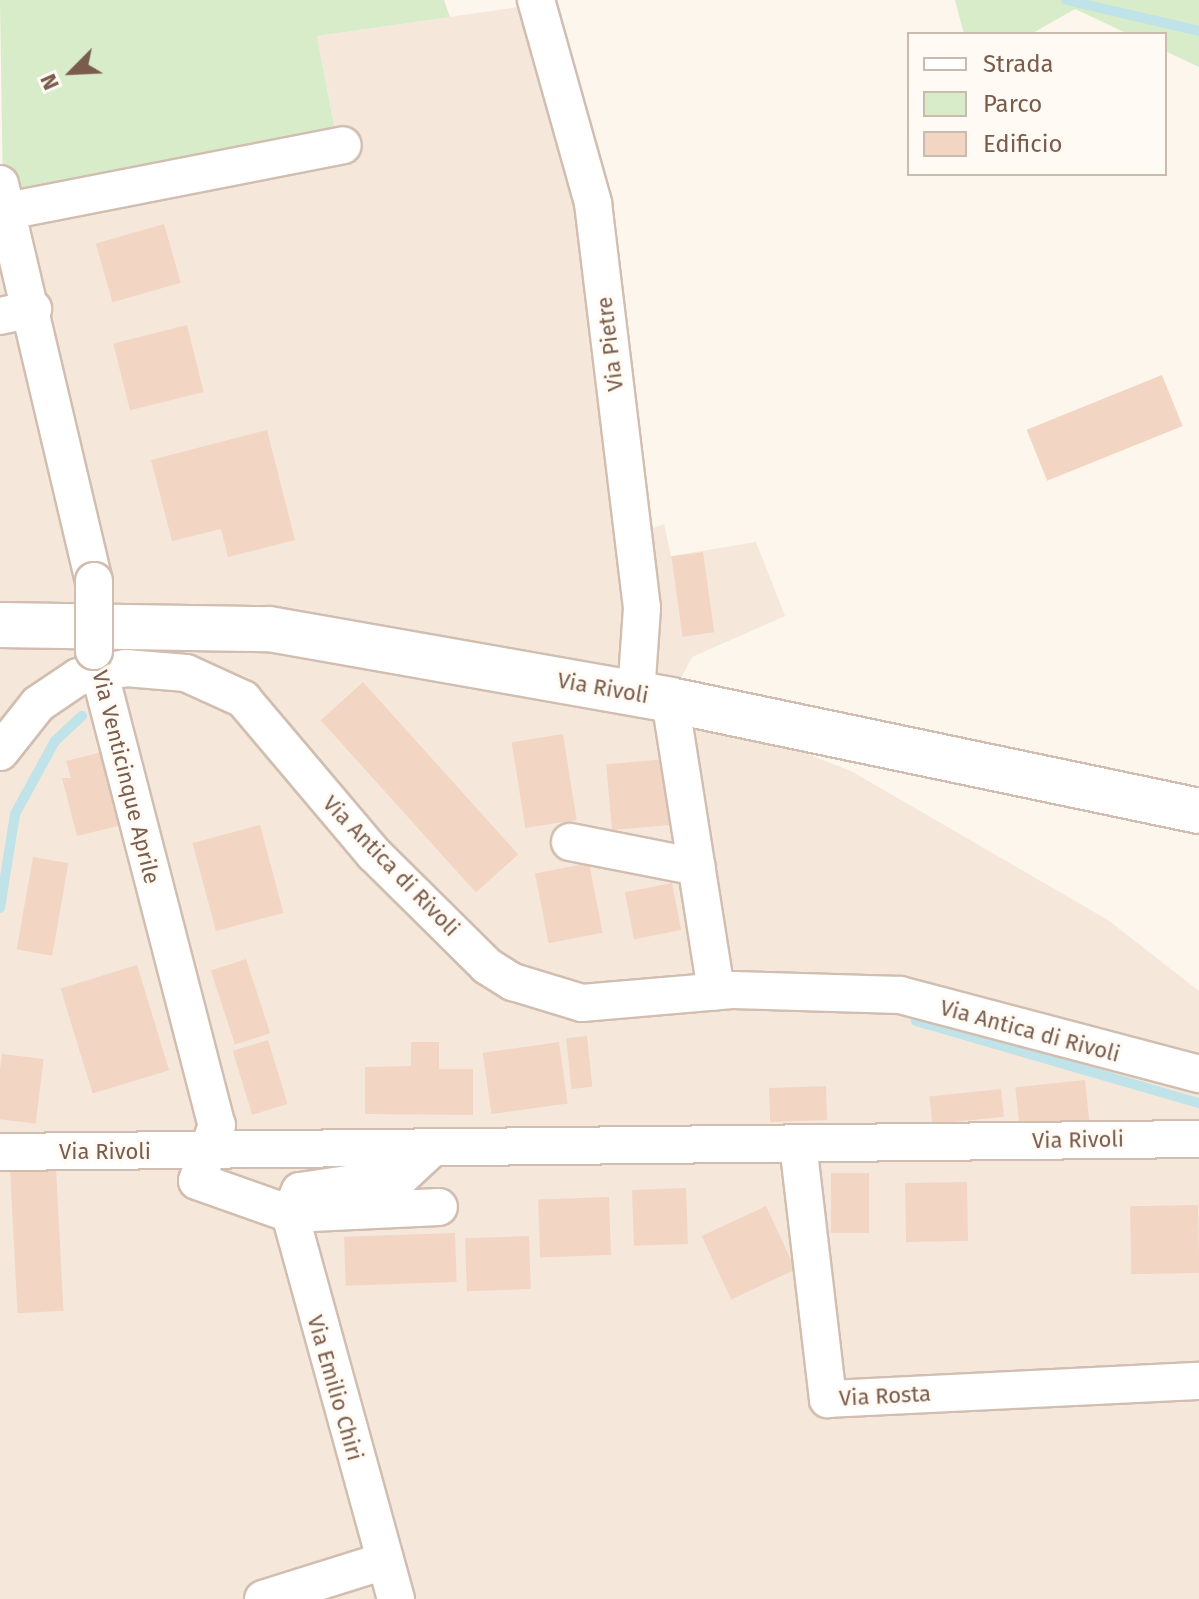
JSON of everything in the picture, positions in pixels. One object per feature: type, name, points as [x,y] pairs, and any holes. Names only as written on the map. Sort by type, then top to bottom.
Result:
[{"type":"street","name":"Via Pietre","points":[[536,0],[593,203],[653,697]]},
{"type":"street","name":"Via Venticinque Aprile","points":[[210,1152],[217,1125],[96,662],[94,581],[16,312],[4,197],[343,145]]},
{"type":"street","name":"Via Rivoli","points":[[0,625],[246,626],[653,697],[1199,811]]},
{"type":"street","points":[[0,752],[59,687],[96,662]]},
{"type":"street","name":"Via Antica di Rivoli","points":[[96,662],[186,673],[243,699],[373,853],[487,966],[513,982],[582,1003],[716,991],[900,995],[1199,1074]]},
{"type":"street","points":[[653,697],[697,867],[716,991]]},
{"type":"street","points":[[570,842],[697,867]]},
{"type":"street","name":"Via Rivoli","points":[[0,1152],[429,1151],[1199,1139]]},
{"type":"street","name":"Via Rosta","points":[[798,1144],[828,1399],[1199,1381]]},
{"type":"street","points":[[290,1214],[300,1191],[402,1176],[429,1151]]},
{"type":"street","points":[[210,1152],[197,1171],[204,1188],[290,1214],[439,1207]]},
{"type":"street","name":"Via Emilio Chiri","points":[[290,1214],[396,1599]]},
{"type":"street","points":[[263,1599],[384,1561]]},
{"type":"shaded area","points":[[526,6],[576,200],[619,541],[664,524],[671,556],[756,542],[785,616],[692,657],[670,700],[851,771],[1108,920],[1199,991],[1199,1599],[0,1599],[0,208],[335,129],[317,36]]},
{"type":"green space","points":[[0,0],[444,0],[450,17],[317,36],[335,130],[3,194]]},
{"type":"green space","points":[[955,0],[1199,0],[1199,67],[1167,52],[1167,32],[1124,32],[1075,9],[1035,32],[963,32]]},
{"type":"building","points":[[164,224],[181,283],[113,302],[96,244]]},
{"type":"building","points":[[187,325],[204,392],[130,410],[113,343]]},
{"type":"building","points":[[1162,375],[1183,426],[1047,481],[1027,430]]},
{"type":"building","points":[[267,430],[295,540],[228,557],[221,529],[172,541],[151,460]]},
{"type":"building","points":[[703,552],[714,632],[683,637],[671,556]]},
{"type":"building","points":[[363,682],[518,854],[476,893],[321,720]]},
{"type":"building","points":[[563,734],[577,820],[525,828],[512,742]]},
{"type":"building","points":[[102,752],[122,825],[77,836],[62,778],[71,778],[66,761]]},
{"type":"building","points":[[667,759],[673,825],[612,830],[606,764]]},
{"type":"building","points":[[260,825],[284,913],[216,931],[192,843]]},
{"type":"building","points":[[33,857],[68,863],[52,956],[17,950]]},
{"type":"building","points":[[589,863],[603,933],[549,943],[535,873]]},
{"type":"building","points":[[672,883],[681,930],[634,939],[625,892]]},
{"type":"building","points":[[246,959],[270,1033],[235,1045],[211,970]]},
{"type":"building","points":[[137,965],[169,1070],[93,1094],[60,988]]},
{"type":"building","points":[[587,1036],[592,1087],[571,1089],[566,1038]]},
{"type":"building","points":[[268,1040],[288,1104],[252,1115],[233,1051]]},
{"type":"building","points":[[411,1042],[439,1042],[439,1069],[473,1069],[473,1115],[365,1114],[365,1067],[411,1066]]},
{"type":"building","points":[[559,1042],[568,1103],[491,1114],[483,1053]]},
{"type":"building","points":[[2,1054],[44,1059],[36,1124],[0,1119]]},
{"type":"building","points":[[1085,1080],[1089,1121],[1020,1128],[1015,1087]]},
{"type":"building","points":[[826,1086],[827,1120],[770,1122],[769,1088]]},
{"type":"building","points":[[1001,1089],[1004,1117],[932,1124],[929,1097]]},
{"type":"building","points":[[56,1168],[63,1311],[18,1313],[10,1170]]},
{"type":"building","points":[[831,1173],[869,1173],[869,1233],[831,1233]]},
{"type":"building","points":[[967,1182],[968,1241],[906,1242],[905,1183]]},
{"type":"building","points":[[686,1188],[688,1244],[634,1246],[632,1190]]},
{"type":"building","points":[[609,1197],[611,1255],[540,1257],[538,1199]]},
{"type":"building","points":[[1198,1205],[1199,1273],[1131,1274],[1130,1206]]},
{"type":"building","points":[[766,1206],[796,1269],[731,1299],[702,1236]]},
{"type":"building","points":[[455,1233],[457,1282],[346,1286],[344,1237]]},
{"type":"building","points":[[529,1236],[531,1289],[467,1291],[465,1238]]},
{"type":"waterway","points":[[1066,0],[1199,31]]},
{"type":"waterway","points":[[0,908],[15,814],[55,741],[82,716]]},
{"type":"waterway","points":[[916,1021],[1199,1103]]}]
